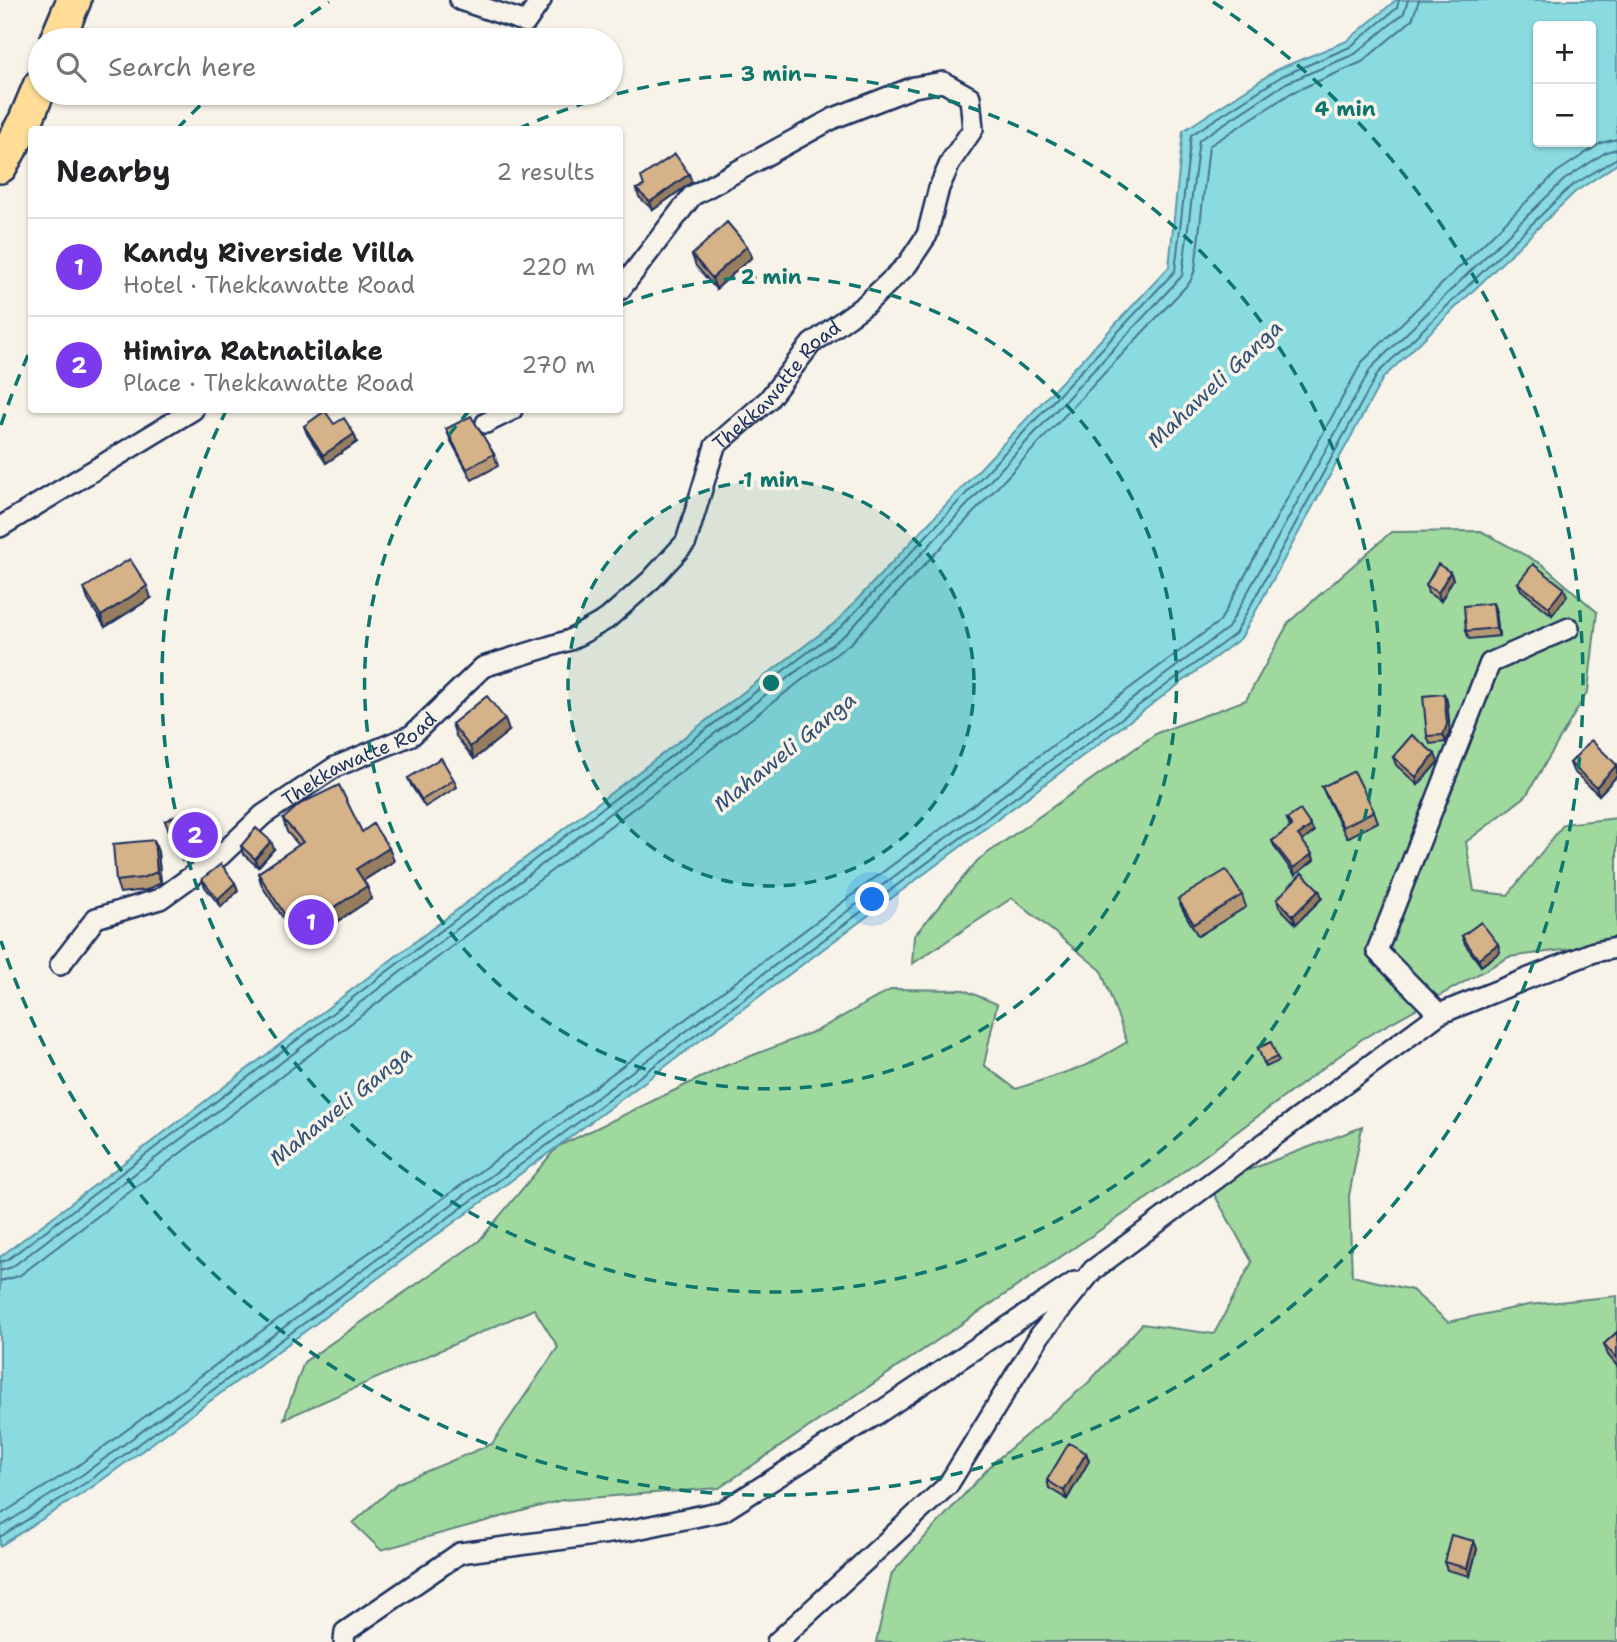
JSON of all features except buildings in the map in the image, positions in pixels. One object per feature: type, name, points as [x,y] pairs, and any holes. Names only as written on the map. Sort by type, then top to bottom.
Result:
[{"type":"highway","points":[[62,28],[74,0]]},
{"type":"highway","points":[[0,166],[13,146],[31,105]]},
{"type":"street","points":[[460,0],[526,22],[541,0]]},
{"type":"street","name":"Thekkawatte Road","points":[[60,965],[96,918],[160,898],[220,856],[263,815],[335,767],[412,735],[483,667],[570,640],[607,619],[651,580],[686,542],[715,446],[768,400],[811,344],[865,305],[907,265],[927,235],[939,188],[951,161],[972,129],[970,97],[943,82],[914,87],[834,118],[692,196],[623,286]]},
{"type":"street","points":[[0,527],[188,413]]},
{"type":"street","points":[[486,423],[506,413]]},
{"type":"street","points":[[1439,1013],[1377,951],[1490,663],[1569,628]]},
{"type":"street","points":[[344,1642],[345,1632],[460,1553],[632,1530],[723,1511],[877,1414],[1093,1269],[1439,1013],[1594,951],[1617,947]]},
{"type":"street","points":[[777,1642],[948,1485],[1040,1335],[1093,1269]]},
{"type":"green space","points":[[1481,531],[1543,565],[1597,612],[1588,691],[1526,796],[1466,842],[1474,891],[1508,895],[1564,824],[1617,818],[1617,943],[1509,957],[1362,1039],[1149,1197],[719,1488],[562,1500],[381,1550],[353,1523],[398,1483],[492,1444],[558,1347],[534,1309],[284,1419],[304,1362],[479,1241],[557,1147],[725,1066],[818,1030],[892,989],[964,990],[997,1004],[984,1065],[1016,1089],[1087,1065],[1127,1042],[1101,970],[1012,898],[912,964],[914,936],[978,860],[1157,733],[1246,700],[1289,622],[1391,532]]},
{"type":"green space","points":[[1362,1127],[1349,1196],[1352,1276],[1412,1290],[1448,1322],[1528,1305],[1617,1296],[1617,1642],[876,1642],[892,1573],[994,1462],[1088,1383],[1142,1324],[1214,1334],[1252,1262],[1209,1185]]},
{"type":"water","name":"Mahaweli Ganga","points":[[1396,0],[1617,0],[1617,164],[1575,192],[1383,378],[1241,638],[557,1147],[91,1488],[0,1546],[0,1257],[836,622],[1169,267],[1183,131],[1278,69],[1347,41]]},
{"type":"place","name":"Himira Ratnatilake","points":[[195,835]]},
{"type":"place","name":"Kandy Riverside Villa","points":[[311,922]]}]
